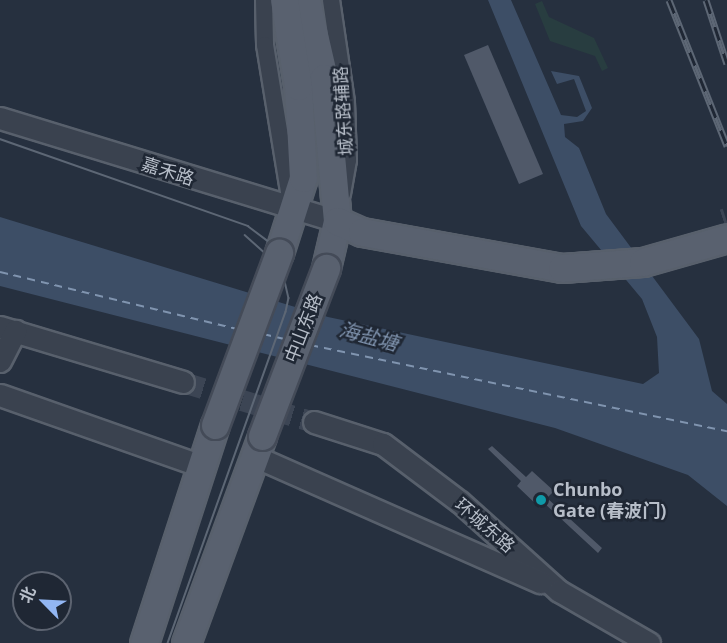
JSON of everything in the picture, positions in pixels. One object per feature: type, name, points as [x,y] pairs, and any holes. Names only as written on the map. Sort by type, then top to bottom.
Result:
[{"type":"main road","points":[[144,643],[204,467],[215,425],[279,253],[303,178],[298,86],[284,0]]},
{"type":"main road","name":"中山东路","points":[[186,643],[326,268],[337,221],[324,78],[306,0]]},
{"type":"main road","points":[[337,221],[367,220],[514,249],[591,255],[660,246],[725,230]]},
{"type":"street","points":[[264,0],[265,45],[293,211]]},
{"type":"street","name":"城东路辅路","points":[[331,0],[348,160],[337,221]]},
{"type":"street","name":"嘉禾路","points":[[0,118],[293,211],[337,221]]},
{"type":"street","points":[[0,360],[8,329],[183,382]]},
{"type":"street","points":[[0,395],[204,467]]},
{"type":"street","name":"环城东路","points":[[314,422],[383,444],[477,517],[559,591],[649,643]]},
{"type":"street","points":[[258,446],[447,540],[559,591]]},
{"type":"street","points":[[447,540],[477,517]]},
{"type":"green space","points":[[542,1],[549,17],[594,38],[608,68],[602,71],[595,56],[550,41],[535,4]]},
{"type":"water","name":"海盐塘","points":[[488,0],[511,0],[561,115],[577,117],[586,111],[574,79],[557,84],[551,71],[579,76],[592,108],[583,121],[564,124],[565,137],[579,148],[606,214],[699,339],[712,391],[727,404],[727,506],[688,475],[555,428],[0,286],[0,217],[328,317],[643,384],[659,373],[657,337],[642,299],[581,226]]},
{"type":"building","points":[[488,45],[543,174],[519,184],[464,55]]},
{"type":"building","name":"Chunbo Gate (春波门)","points":[[492,446],[526,477],[532,471],[554,491],[547,498],[602,548],[598,553],[544,503],[540,508],[517,486],[521,481],[488,449]]},
{"type":"ferry route","points":[[0,272],[238,329]]},
{"type":"ferry route","points":[[263,334],[285,339]]},
{"type":"ferry route","points":[[310,345],[727,431]]},
{"type":"tunnel","points":[[183,382],[314,422]]},
{"type":"tram line","points":[[0,139],[248,226],[269,242],[281,264],[289,298],[286,312],[168,643]]},
{"type":"tram line","points":[[245,235],[267,255],[279,286]]},
{"type":"railway","points":[[669,0],[727,146]]},
{"type":"railway","points":[[706,0],[727,64]]},
{"type":"place","name":"Chunbo Gate (春波门)","points":[[541,500]]}]
